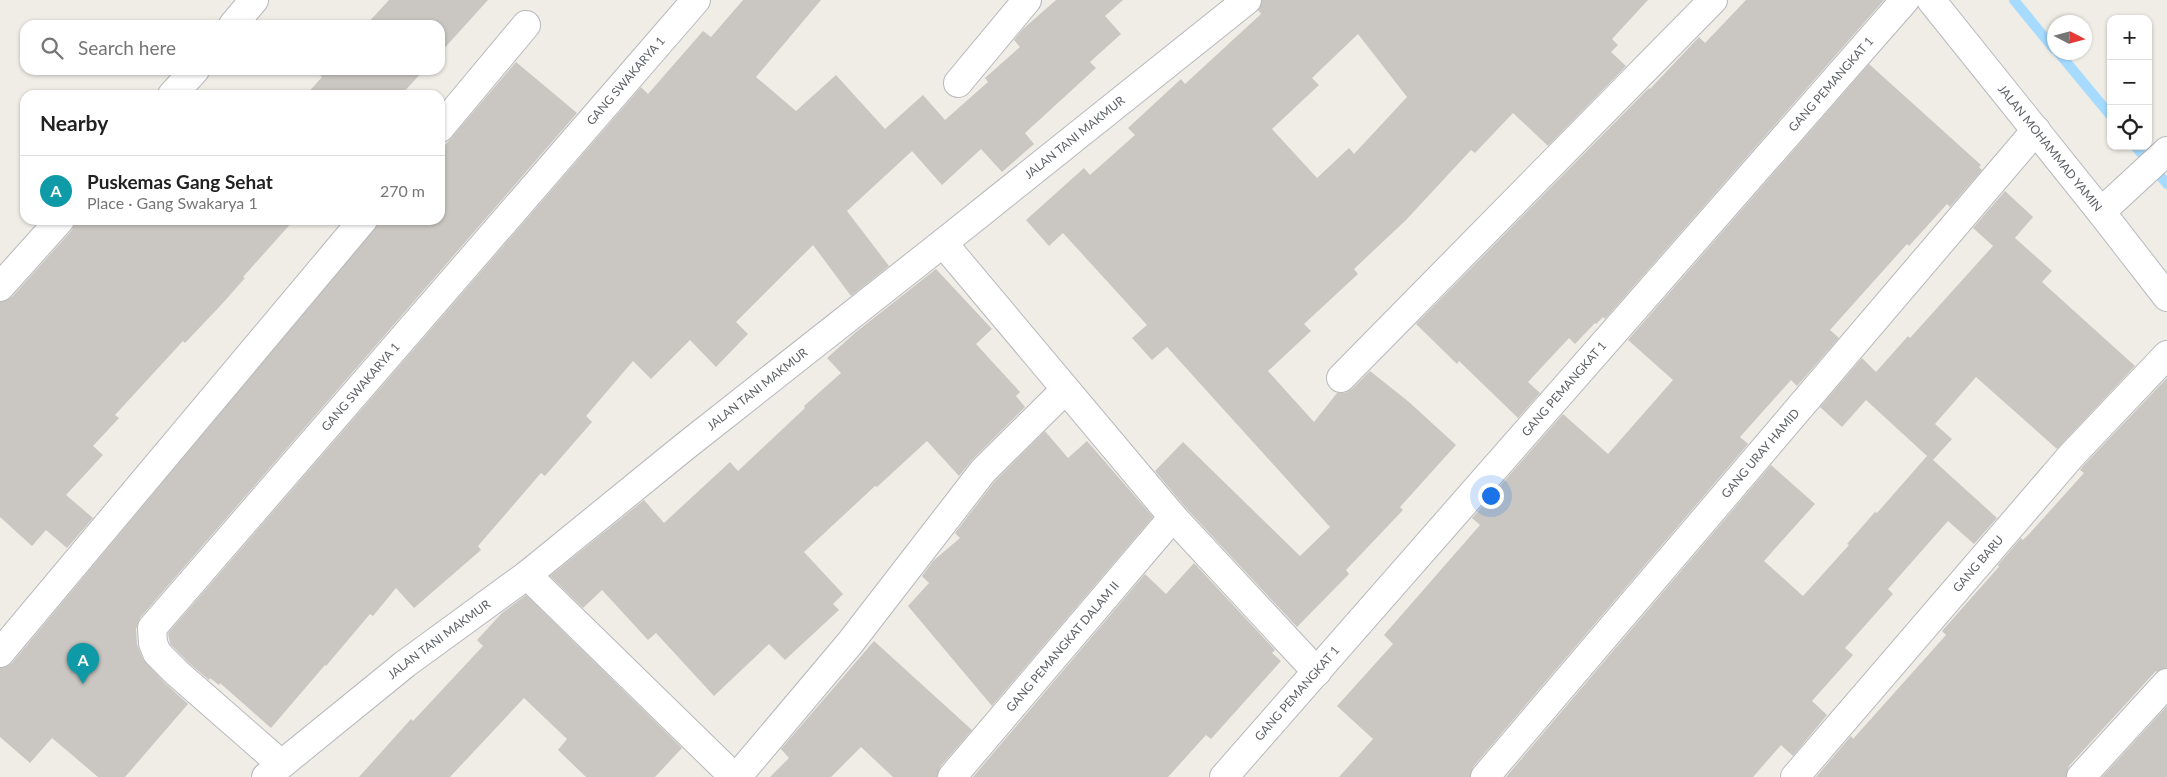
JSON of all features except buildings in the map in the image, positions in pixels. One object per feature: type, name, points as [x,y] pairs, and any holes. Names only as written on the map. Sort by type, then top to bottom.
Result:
[{"type":"street","points":[[237,20],[254,0]]},
{"type":"street","name":"GANG SWAKARYA 1","points":[[273,771],[157,653],[153,643],[152,628],[696,0]]},
{"type":"street","points":[[958,83],[1027,0]]},
{"type":"street","name":"JALAN TANI MAKMUR","points":[[273,771],[405,664],[527,575],[683,448],[1247,0]]},
{"type":"street","points":[[1341,378],[1713,0]]},
{"type":"street","name":"GANG PEMANGKAT 1","points":[[1224,777],[1905,0]]},
{"type":"street","name":"JALAN MOHAMMAD YAMIN","points":[[1931,0],[2102,211],[2167,297]]},
{"type":"street","points":[[445,122],[526,26]]},
{"type":"street","points":[[177,90],[190,75]]},
{"type":"street","name":"GANG URAY HAMID","points":[[1485,777],[2036,130]]},
{"type":"street","points":[[2102,211],[2167,151]]},
{"type":"street","points":[[0,287],[56,225]]},
{"type":"street","points":[[0,653],[359,225]]},
{"type":"street","points":[[943,243],[1064,390],[1174,517],[1317,672]]},
{"type":"street","name":"GANG BARU","points":[[1795,777],[2071,456],[2167,355]]},
{"type":"street","points":[[527,575],[729,775],[850,643],[983,472],[1064,390]]},
{"type":"street","name":"GANG PEMANGKAT DALAM II","points":[[952,777],[1174,517]]},
{"type":"street","points":[[2081,777],[2167,683]]},
{"type":"waterway","points":[[2014,0],[2047,40]]},
{"type":"waterway","points":[[2065,60],[2107,111]]},
{"type":"waterway","points":[[2138,150],[2167,184]]},
{"type":"place","name":"Puskemas Gang Sehat","points":[[83,684]]}]
